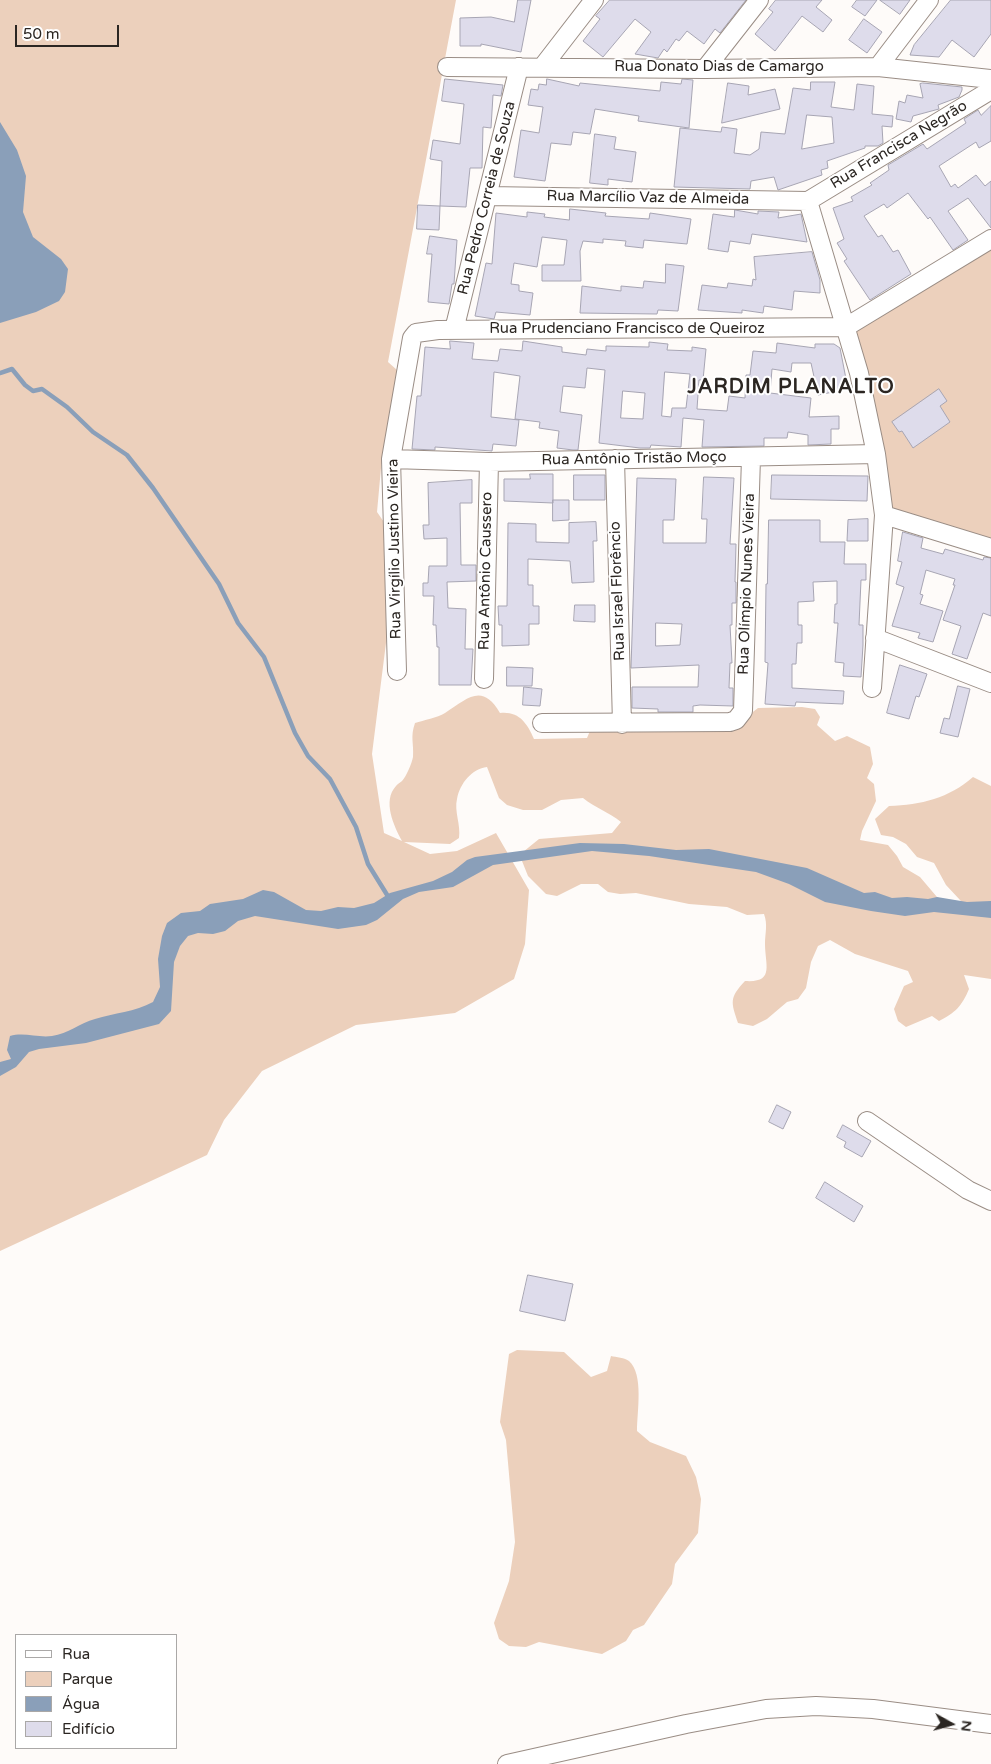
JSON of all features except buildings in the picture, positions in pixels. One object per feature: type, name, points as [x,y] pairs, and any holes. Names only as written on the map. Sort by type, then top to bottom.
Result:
[{"type":"street","points":[[543,66],[594,0]]},
{"type":"street","points":[[705,69],[758,0]]},
{"type":"street","points":[[878,67],[929,0]]},
{"type":"street","name":"Rua Donato Dias de Camargo","points":[[447,67],[543,66],[705,69],[878,67],[991,79]]},
{"type":"street","name":"Rua Pedro Correia de Souza","points":[[454,330],[519,67]]},
{"type":"street","name":"Rua Francisca Negrão","points":[[808,201],[991,90]]},
{"type":"street","name":"Rua Marcílio Vaz de Almeida","points":[[488,196],[808,201]]},
{"type":"street","points":[[808,201],[859,373],[876,454],[884,514],[872,688]]},
{"type":"street","points":[[846,327],[991,239]]},
{"type":"street","name":"Rua Prudenciano Francisco de Queiroz","points":[[412,338],[416,333],[422,331],[454,330],[846,327]]},
{"type":"street","name":"Rua Virgílio Justino Vieira","points":[[397,671],[392,459],[412,338]]},
{"type":"street","name":"Rua Antônio Tristão Moço","points":[[392,459],[489,462],[876,454]]},
{"type":"street","name":"Rua Olímpio Nunes Vieira","points":[[622,724],[730,722],[736,720],[743,711],[751,458]]},
{"type":"street","name":"Rua Israel Florêncio","points":[[615,459],[622,724]]},
{"type":"street","name":"Rua Antônio Caussero","points":[[484,680],[489,462]]},
{"type":"street","points":[[884,514],[991,548]]},
{"type":"street","points":[[875,638],[991,683]]},
{"type":"street","points":[[542,723],[622,724]]},
{"type":"street","points":[[866,1121],[968,1190],[991,1201]]},
{"type":"street","points":[[507,1764],[686,1724],[766,1709],[816,1706],[873,1709],[991,1724]]},
{"type":"green space","points":[[0,0],[456,0],[388,362],[397,370],[382,457],[377,512],[386,525],[388,627],[372,754],[384,833],[402,841],[391,814],[390,799],[396,785],[404,779],[413,757],[415,723],[442,715],[474,696],[487,698],[500,713],[512,714],[522,719],[534,739],[587,738],[595,719],[611,714],[749,715],[758,708],[802,707],[815,709],[820,717],[817,725],[835,741],[847,736],[870,747],[873,764],[867,778],[874,784],[876,801],[862,831],[860,840],[888,845],[903,867],[920,877],[937,897],[974,915],[946,885],[934,863],[917,857],[906,844],[893,837],[881,835],[875,819],[889,806],[912,804],[934,799],[954,790],[973,777],[991,786],[991,979],[964,975],[969,989],[964,1000],[954,1012],[939,1021],[932,1016],[906,1027],[898,1021],[894,1009],[904,986],[913,982],[908,971],[855,954],[830,940],[818,946],[811,962],[806,988],[798,999],[787,1002],[767,1019],[753,1026],[738,1023],[733,1005],[736,992],[745,981],[754,981],[765,976],[767,965],[764,914],[747,915],[727,907],[689,904],[636,893],[620,894],[608,892],[598,884],[581,884],[557,896],[546,894],[528,876],[522,861],[523,852],[539,839],[612,833],[621,822],[583,798],[561,800],[542,810],[523,810],[507,805],[499,798],[487,767],[482,768],[464,782],[459,793],[456,808],[459,838],[450,844],[404,842],[430,854],[457,851],[496,833],[529,890],[525,944],[514,979],[455,1013],[356,1025],[262,1071],[224,1120],[207,1155],[0,1251]]},
{"type":"green space","points":[[991,243],[991,545],[888,512],[849,329]]},
{"type":"green space","points":[[517,1350],[564,1352],[591,1377],[607,1371],[611,1356],[629,1361],[637,1375],[637,1431],[650,1442],[686,1456],[696,1477],[701,1499],[698,1533],[675,1564],[672,1584],[644,1625],[633,1630],[626,1641],[602,1654],[539,1642],[526,1647],[509,1646],[499,1639],[494,1623],[509,1581],[515,1542],[506,1440],[500,1422],[509,1354]]},
{"type":"water","points":[[0,122],[17,150],[26,176],[23,212],[33,237],[61,259],[68,269],[65,292],[59,301],[36,312],[0,323]]},
{"type":"water","points":[[580,843],[624,844],[676,850],[709,849],[807,868],[864,893],[875,892],[892,898],[928,899],[937,897],[967,902],[991,901],[991,918],[934,912],[905,916],[871,911],[825,902],[789,884],[756,872],[649,856],[592,851],[493,865],[453,887],[419,892],[403,899],[377,920],[366,925],[338,929],[255,916],[238,921],[225,931],[213,934],[198,933],[188,936],[180,946],[174,962],[171,1011],[159,1024],[86,1043],[29,1052],[16,1067],[0,1076],[0,1062],[11,1059],[7,1050],[10,1036],[58,1035],[90,1021],[132,1010],[153,1002],[160,987],[158,959],[162,936],[167,923],[181,913],[200,911],[210,904],[243,899],[263,890],[274,892],[306,910],[321,911],[338,907],[354,908],[374,903],[390,893],[433,881],[452,872],[467,860],[475,857]]},
{"type":"waterway","points":[[0,373],[12,369],[25,385],[33,391],[42,389],[67,407],[93,432],[127,455],[153,488],[219,584],[238,623],[264,657],[295,733],[308,756],[330,779],[356,827],[368,864],[389,898]]},
{"type":"district","name":"JARDIM PLANALTO","points":[[791,388]]}]
